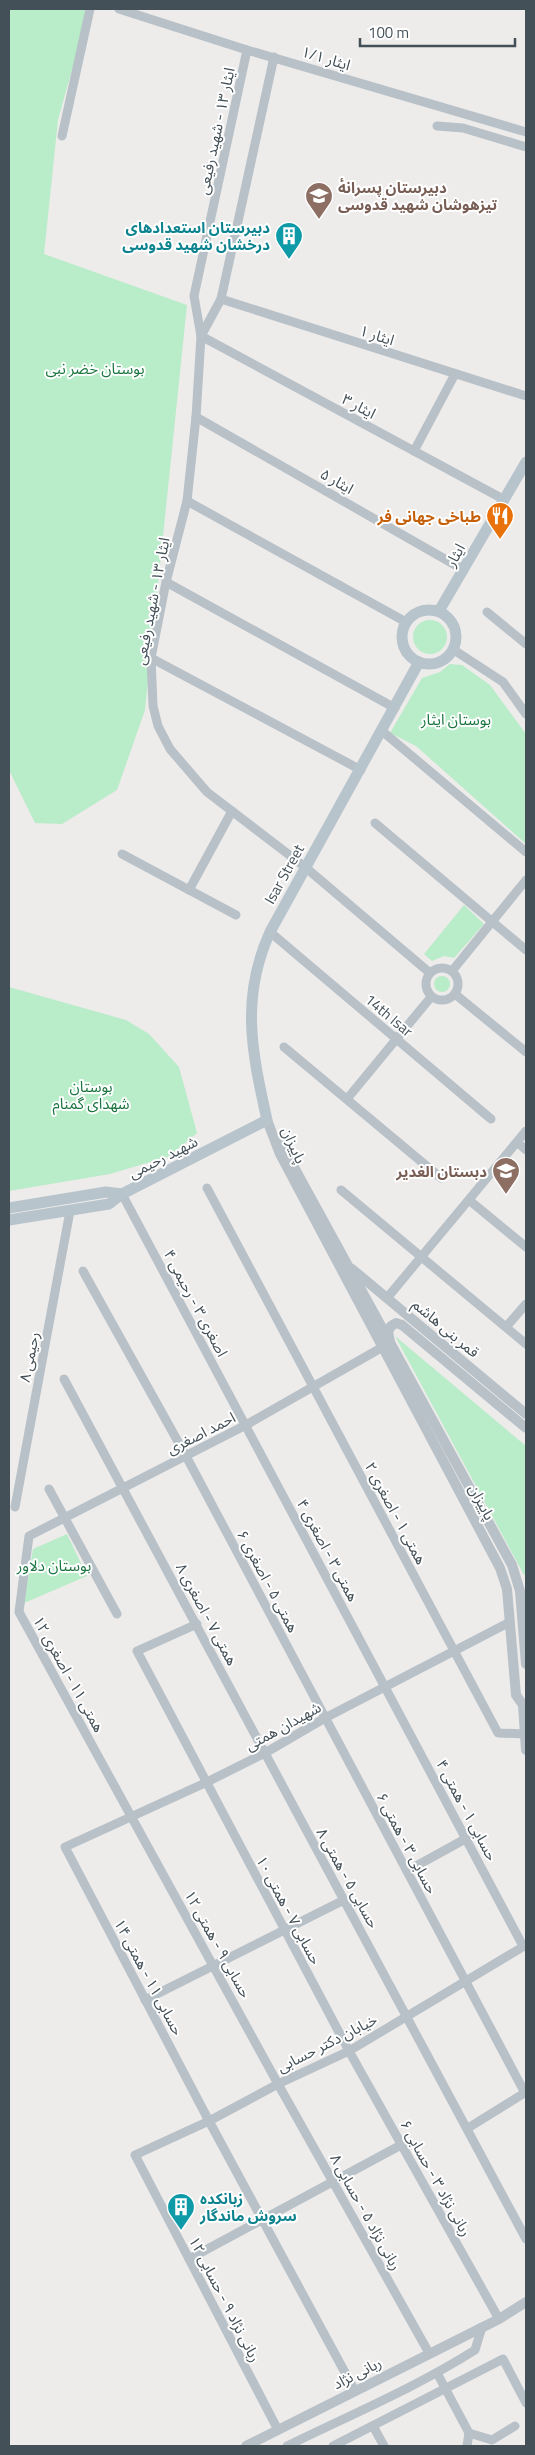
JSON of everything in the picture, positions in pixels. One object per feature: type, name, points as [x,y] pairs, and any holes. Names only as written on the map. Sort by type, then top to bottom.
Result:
[{"type":"main road","name":"ایثار","points":[[439,611],[526,462]]},
{"type":"main road","points":[[424,610],[439,611],[453,623],[456,641],[454,650],[443,661],[427,664],[420,662],[413,658],[403,646],[403,630],[406,622],[411,617],[424,610]]},
{"type":"main road","name":"Isar Street","points":[[267,1120],[253,1052],[253,981],[258,957],[305,867],[420,662]]},
{"type":"main road","name":"شهید رحیمی","points":[[9,1208],[106,1192],[122,1194],[267,1120]]},
{"type":"main road","points":[[9,1220],[109,1204],[122,1194]]},
{"type":"street","points":[[62,136],[90,9]]},
{"type":"street","name":"ایثار ۱/۱","points":[[119,9],[247,50],[526,132]]},
{"type":"street","name":"ایثار ۱۳ - شهید رفیعی","points":[[247,50],[194,296],[201,336],[196,417],[187,501],[166,582],[151,658],[153,706],[158,726],[170,749],[207,792],[305,867],[430,973]]},
{"type":"street","name":"ایثار ۱۳ - شهید رفیعی","points":[[201,336],[221,299],[274,57]]},
{"type":"street","points":[[437,126],[463,128],[526,147]]},
{"type":"street","name":"ایثار ۱","points":[[221,299],[526,396]]},
{"type":"street","name":"ایثار ۳","points":[[201,336],[503,499]]},
{"type":"street","points":[[414,451],[455,374]]},
{"type":"street","name":"ایثار ۵","points":[[196,417],[464,570]]},
{"type":"street","points":[[187,501],[406,622]]},
{"type":"street","points":[[166,582],[395,708]]},
{"type":"street","points":[[487,612],[526,644]]},
{"type":"street","points":[[454,650],[503,682],[526,714]]},
{"type":"street","points":[[151,658],[361,770]]},
{"type":"street","points":[[382,731],[526,852]]},
{"type":"street","points":[[188,890],[232,811]]},
{"type":"street","points":[[375,823],[526,950]]},
{"type":"street","points":[[122,854],[236,915]]},
{"type":"street","points":[[452,971],[526,880]]},
{"type":"street","name":"14th Isar","points":[[270,932],[491,1119]]},
{"type":"street","points":[[438,968],[452,971],[458,985],[455,994],[443,1001],[431,996],[426,982],[430,973],[438,968]]},
{"type":"street","points":[[455,994],[526,1052]]},
{"type":"street","points":[[347,1099],[431,996]]},
{"type":"street","points":[[284,1047],[441,1178]]},
{"type":"street","name":"پاییزان","points":[[267,1120],[286,1150],[347,1265],[386,1346],[500,1568],[506,1589],[516,1695],[524,1701],[526,1750]]},
{"type":"street","name":"پاییزان","points":[[267,1120],[280,1154],[386,1346],[512,1565],[520,1591],[526,1664]]},
{"type":"street","points":[[387,1298],[526,1131]]},
{"type":"street","points":[[517,1142],[526,1150]]},
{"type":"street","name":"همتی ۱ - اصغری ۲","points":[[207,1188],[498,1733],[525,1734]]},
{"type":"street","points":[[341,1190],[526,1344]]},
{"type":"street","name":"اصغری ۳ - رحیمی ۴","points":[[122,1194],[246,1425]]},
{"type":"street","points":[[470,1200],[526,1247]]},
{"type":"street","name":"رحیمی ۸","points":[[15,1507],[70,1211]]},
{"type":"street","name":"قمر بنی هاشم","points":[[347,1265],[526,1414]]},
{"type":"street","name":"همتی ۵ - اصغری ۶","points":[[83,1271],[186,1456],[325,1718]]},
{"type":"street","points":[[506,1327],[526,1304]]},
{"type":"street","name":"قمر بنی هاشم","points":[[386,1346],[391,1326],[396,1323],[402,1325],[526,1428]]},
{"type":"street","name":"احمد اصغری","points":[[29,1536],[246,1425],[386,1346]]},
{"type":"street","name":"همتی ۷ - اصغری ۸","points":[[64,1379],[197,1624],[264,1753]]},
{"type":"street","name":"همتی ۳ - اصغری ۴","points":[[246,1425],[386,1688]]},
{"type":"street","points":[[49,1489],[117,1614]]},
{"type":"street","name":"همتی ۱۱ - اصغری ۱۲","points":[[29,1536],[19,1612],[132,1817]]},
{"type":"street","points":[[510,1622],[523,1622]]},
{"type":"street","name":"شهیدان همتی","points":[[65,1846],[205,1783],[510,1622]]},
{"type":"street","name":"حسابی ۷ - همتی ۱۰","points":[[197,1624],[137,1651],[205,1783],[349,2051]]},
{"type":"street","name":"حسابی ۱ - همتی ۴","points":[[386,1688],[525,1946]]},
{"type":"street","name":"حسابی ۳ - همتی ۶","points":[[325,1718],[526,2093]]},
{"type":"street","name":"حسابی ۵ - همتی ۸","points":[[264,1753],[526,2238]]},
{"type":"street","name":"حسابی ۹ - همتی ۱۲","points":[[132,1817],[278,2084]]},
{"type":"street","points":[[407,1871],[467,1838]]},
{"type":"street","name":"حسابی ۱۱ - همتی ۱۴","points":[[65,1846],[209,2121],[355,2391]]},
{"type":"street","points":[[145,2000],[344,1900]]},
{"type":"street","name":"خیابان دکتر حسابی","points":[[135,2154],[209,2121],[278,2084],[349,2051],[525,1946]]},
{"type":"street","name":"ربانی نژاد ۳ - حسابی ۶","points":[[349,2051],[499,2319]]},
{"type":"street","name":"ربانی نژاد ۵ - حسابی ۸","points":[[278,2084],[429,2353]]},
{"type":"street","points":[[468,2128],[526,2093]]},
{"type":"street","points":[[189,2259],[402,2145]]},
{"type":"street","name":"ربانی نژاد ۹ - حسابی ۱۲","points":[[135,2154],[278,2430]]},
{"type":"street","name":"ربانی نژاد","points":[[246,2446],[524,2305]]},
{"type":"street","points":[[287,2446],[437,2373],[475,2350],[482,2327]]},
{"type":"street","points":[[333,2446],[503,2359],[526,2403]]},
{"type":"street","points":[[437,2373],[469,2433],[467,2446]]},
{"type":"street","points":[[372,2426],[384,2446]]},
{"type":"street","points":[[469,2433],[493,2443],[515,2426]]},
{"type":"green space","name":"بوستان خضر نبی","points":[[9,9],[89,9],[58,120],[44,254],[187,305],[145,710],[117,790],[62,824],[35,823],[9,770]]},
{"type":"green space","points":[[430,620],[442,625],[447,637],[442,649],[430,654],[418,649],[413,637],[418,625]]},
{"type":"green space","name":"بوستان ایثار","points":[[450,664],[462,665],[490,685],[526,734],[526,844],[416,746],[390,733],[422,678],[440,672]]},
{"type":"green space","points":[[464,905],[484,924],[454,958],[444,956],[432,961],[424,954]]},
{"type":"green space","points":[[439,976],[445,976],[450,981],[448,990],[439,992],[434,987],[434,981]]},
{"type":"green space","name":"بوستان شهدای گمنام","points":[[9,987],[126,1020],[149,1034],[179,1067],[197,1133],[170,1156],[110,1174],[9,1191]]},
{"type":"green space","points":[[395,1336],[526,1446],[526,1574],[524,1575]]},
{"type":"green space","name":"بوستان دلاور","points":[[67,1534],[87,1576],[24,1603],[33,1549]]},
{"type":"place","name":"دبیرستان پسرانهٔ تیزهوشان شهید قدوسی","points":[[319,220]]},
{"type":"place","name":"دبیرستان استعدادهای درخشان شهید قدوسی","points":[[289,260]]},
{"type":"place","name":"طباخی جهانی فر","points":[[500,540]]},
{"type":"place","name":"دبستان الغدیر","points":[[506,1195]]},
{"type":"place","name":"زبانکده سروش ماندگار","points":[[181,2231]]}]
